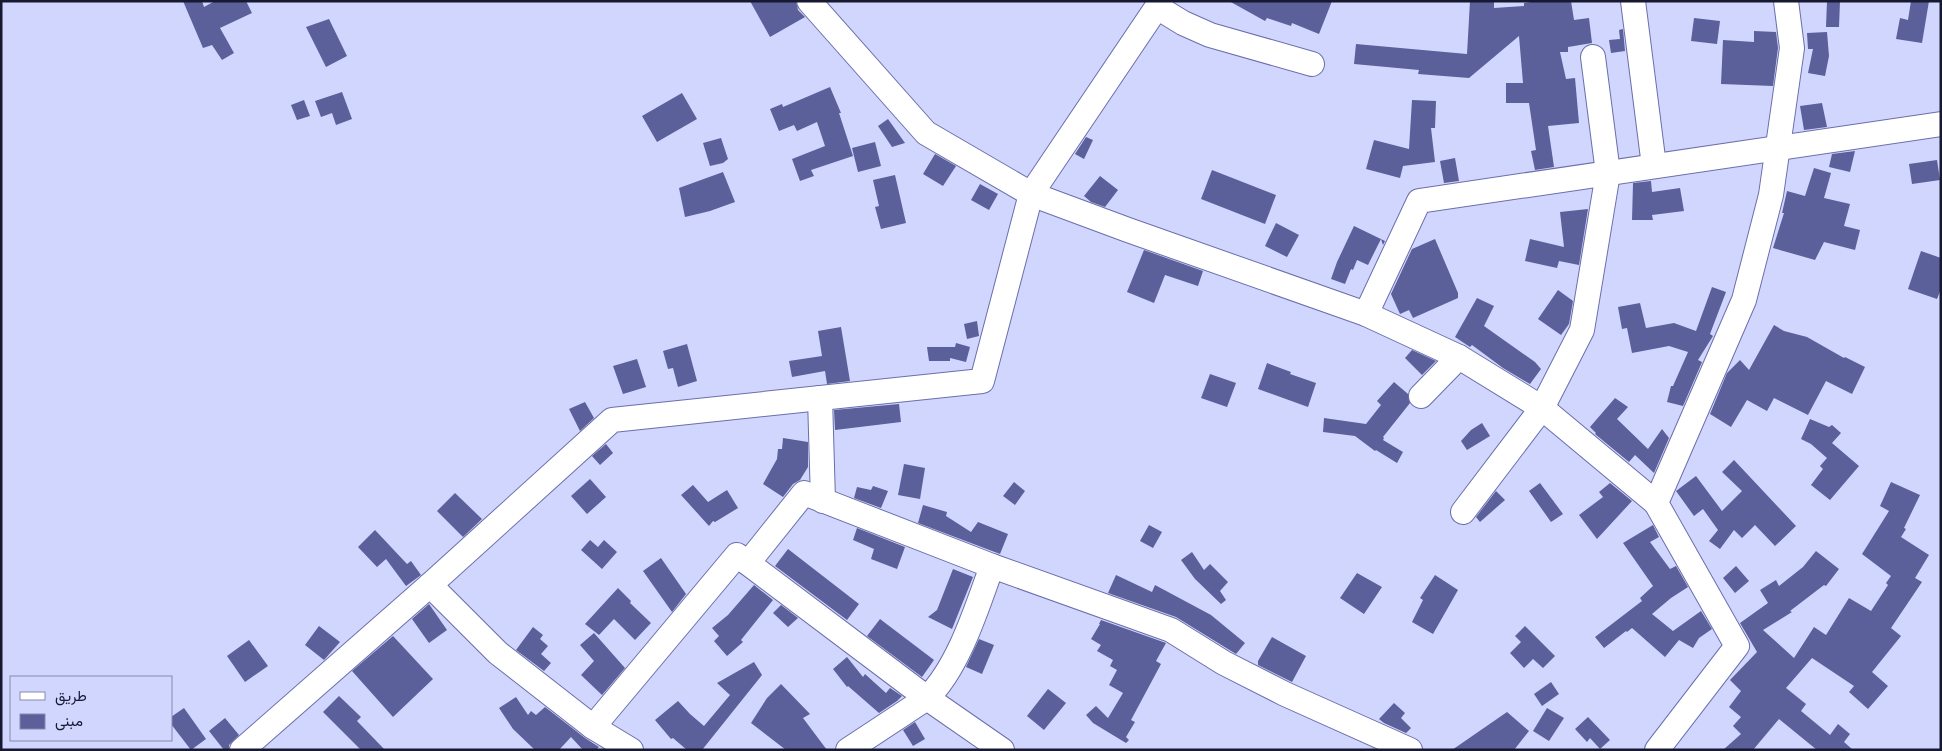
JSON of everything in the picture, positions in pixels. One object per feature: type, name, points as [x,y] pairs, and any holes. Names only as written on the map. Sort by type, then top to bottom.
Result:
[{"type":"street","points":[[809,1],[926,133],[1031,194],[1366,314],[1459,357],[1542,408],[1656,504],[1737,646],[1657,750]]},
{"type":"street","points":[[1633,1],[1654,166]]},
{"type":"street","points":[[1656,504],[1744,300],[1771,195],[1792,48],[1786,1]]},
{"type":"street","points":[[242,750],[430,585],[612,420],[982,381],[1031,194],[1159,4],[1183,23],[1210,36],[1312,64]]},
{"type":"street","points":[[1463,512],[1542,408],[1582,330],[1608,173],[1594,57]]},
{"type":"street","points":[[1366,314],[1419,201],[1941,124]]},
{"type":"street","points":[[1421,396],[1459,357]]},
{"type":"street","points":[[820,398],[823,501]]},
{"type":"street","points":[[748,563],[804,493],[992,566],[1171,630],[1224,663],[1285,694],[1410,750]]},
{"type":"street","points":[[593,727],[737,555],[927,698],[1002,750]]},
{"type":"street","points":[[848,750],[927,698],[936,689],[964,641],[992,566]]},
{"type":"street","points":[[430,585],[498,653],[593,727],[631,750]]},
{"type":"building","points":[[183,1],[202,1],[204,7],[215,1],[246,1],[252,13],[220,28],[234,53],[222,60],[212,45],[203,48]]},
{"type":"building","points":[[750,1],[796,1],[798,10],[805,17],[770,37]]},
{"type":"building","points":[[1229,1],[1332,1],[1319,34],[1292,23],[1291,26],[1267,18],[1265,21]]},
{"type":"building","points":[[1470,1],[1494,1],[1494,8],[1524,6],[1524,3],[1537,1],[1571,1],[1574,20],[1589,18],[1592,43],[1568,47],[1568,52],[1560,52],[1566,79],[1575,78],[1579,123],[1548,126],[1554,167],[1535,170],[1531,151],[1536,150],[1529,103],[1506,103],[1506,83],[1523,83],[1519,36],[1469,78],[1418,74],[1419,70],[1354,64],[1356,44],[1467,54]]},
{"type":"building","points":[[1827,1],[1840,1],[1839,27],[1826,27]]},
{"type":"building","points":[[1911,1],[1929,1],[1922,43],[1896,39],[1900,18],[1908,20]]},
{"type":"building","points":[[1694,18],[1720,21],[1717,44],[1691,41]]},
{"type":"building","points":[[329,19],[347,56],[326,67],[306,27]]},
{"type":"building","points":[[1623,29],[1625,51],[1611,53],[1609,40],[1620,39],[1619,30]]},
{"type":"building","points":[[1754,31],[1776,32],[1778,48],[1773,86],[1721,84],[1723,40],[1754,42]]},
{"type":"building","points":[[1827,32],[1829,56],[1825,76],[1808,73],[1813,49],[1808,49],[1807,33]]},
{"type":"building","points":[[830,87],[841,113],[839,113],[853,156],[811,170],[814,176],[800,181],[792,159],[825,146],[817,122],[797,131],[794,125],[779,131],[770,109],[782,104],[783,107]]},
{"type":"building","points":[[342,92],[352,119],[336,125],[332,113],[321,117],[315,101]]},
{"type":"building","points":[[682,93],[697,119],[657,142],[642,116]]},
{"type":"building","points":[[304,100],[310,116],[297,120],[291,105]]},
{"type":"building","points":[[1412,100],[1436,101],[1435,128],[1431,128],[1435,162],[1403,166],[1400,178],[1366,169],[1374,140],[1409,149]]},
{"type":"building","points":[[1822,103],[1827,127],[1804,130],[1800,106]]},
{"type":"building","points":[[888,119],[905,143],[892,147],[878,126]]},
{"type":"building","points":[[1086,137],[1093,140],[1084,159],[1075,154]]},
{"type":"building","points":[[721,138],[728,159],[723,163],[710,166],[703,143]]},
{"type":"building","points":[[875,142],[881,166],[858,172],[852,148]]},
{"type":"building","points":[[1855,151],[1850,172],[1829,167],[1832,154]]},
{"type":"building","points":[[935,154],[956,166],[943,186],[923,174]]},
{"type":"building","points":[[1455,158],[1459,181],[1444,183],[1440,161]]},
{"type":"building","points":[[1937,160],[1940,180],[1912,184],[1909,164]]},
{"type":"building","points":[[1814,168],[1831,173],[1824,198],[1850,204],[1844,226],[1860,230],[1855,250],[1824,242],[1815,260],[1773,248],[1784,213],[1782,213],[1787,191],[1805,196]]},
{"type":"building","points":[[1212,170],[1276,195],[1265,224],[1201,199]]},
{"type":"building","points":[[723,172],[735,202],[685,217],[679,188]]},
{"type":"building","points":[[895,175],[906,223],[881,229],[875,207],[879,206],[873,180]]},
{"type":"building","points":[[1100,176],[1118,190],[1105,207],[1091,202],[1084,196]]},
{"type":"building","points":[[1651,181],[1652,192],[1680,188],[1684,211],[1652,215],[1653,220],[1632,220],[1633,183]]},
{"type":"building","points":[[980,184],[998,194],[989,210],[971,200]]},
{"type":"building","points":[[1588,209],[1579,265],[1559,261],[1557,268],[1525,261],[1530,239],[1564,247],[1560,212]]},
{"type":"building","points":[[1276,223],[1299,235],[1287,257],[1265,246]]},
{"type":"building","points":[[1354,226],[1381,239],[1368,265],[1357,260],[1345,284],[1331,279]]},
{"type":"building","points":[[1435,239],[1458,293],[1458,298],[1413,318],[1409,310],[1400,314],[1391,294],[1412,249]]},
{"type":"building","points":[[1144,250],[1203,271],[1198,286],[1165,275],[1154,303],[1127,292]]},
{"type":"building","points":[[1921,251],[1941,258],[1941,289],[1937,299],[1908,289]]},
{"type":"building","points":[[1712,287],[1726,292],[1710,334],[1713,336],[1698,360],[1702,362],[1683,406],[1667,402],[1671,386],[1673,386],[1688,352],[1669,346],[1632,353],[1627,328],[1622,329],[1618,307],[1640,303],[1646,328],[1674,323],[1696,331]]},
{"type":"building","points":[[1558,290],[1573,301],[1569,324],[1561,335],[1538,319]]},
{"type":"building","points":[[1477,298],[1494,306],[1484,326],[1535,362],[1541,369],[1530,384],[1503,368],[1472,345],[1470,347],[1455,337]]},
{"type":"building","points":[[977,321],[979,336],[967,339],[964,324]]},
{"type":"building","points":[[1774,325],[1784,331],[1807,337],[1844,358],[1865,367],[1852,394],[1826,381],[1808,415],[1774,398],[1767,411],[1747,400],[1731,427],[1710,414],[1727,373],[1740,360],[1749,370]]},
{"type":"building","points":[[841,327],[850,381],[827,384],[825,371],[792,377],[789,361],[822,356],[818,331]]},
{"type":"building","points":[[956,343],[970,347],[966,362],[950,358],[950,361],[929,361],[927,347],[955,347]]},
{"type":"building","points":[[687,344],[697,381],[678,387],[673,368],[668,369],[663,351]]},
{"type":"building","points":[[1412,350],[1436,361],[1422,375],[1405,358]]},
{"type":"building","points":[[637,359],[646,387],[623,394],[613,366]]},
{"type":"building","points":[[1267,363],[1316,383],[1308,407],[1258,389]]},
{"type":"building","points":[[1210,374],[1236,383],[1227,407],[1201,398]]},
{"type":"building","points":[[1394,382],[1408,394],[1410,403],[1383,437],[1383,440],[1403,452],[1397,463],[1375,451],[1355,436],[1323,432],[1324,418],[1366,424],[1381,405],[1377,401]]},
{"type":"building","points":[[1615,398],[1628,407],[1617,419],[1648,449],[1662,429],[1669,438],[1654,473],[1635,455],[1629,462],[1595,434],[1590,427]]},
{"type":"building","points":[[585,402],[594,418],[580,431],[569,409]]},
{"type":"building","points":[[899,404],[901,422],[835,430],[834,410]]},
{"type":"building","points":[[1810,419],[1829,427],[1832,425],[1841,433],[1832,443],[1859,466],[1830,500],[1811,485],[1823,469],[1820,466],[1827,458],[1811,444],[1801,439]]},
{"type":"building","points":[[1482,423],[1490,436],[1467,450],[1461,441],[1471,430]]},
{"type":"building","points":[[783,438],[808,442],[808,467],[800,480],[793,484],[783,497],[763,484],[777,459],[778,449],[782,449]]},
{"type":"building","points":[[606,444],[613,453],[600,465],[592,456]]},
{"type":"building","points":[[1734,460],[1796,526],[1775,546],[1755,525],[1742,538],[1734,530],[1720,549],[1709,541],[1718,530],[1703,509],[1694,516],[1676,491],[1696,476],[1722,511],[1742,491],[1722,472]]},
{"type":"building","points":[[904,464],[925,468],[920,499],[898,495]]},
{"type":"building","points":[[590,479],[606,497],[587,514],[571,496]]},
{"type":"building","points":[[1014,482],[1025,491],[1015,505],[1003,496]]},
{"type":"building","points":[[1891,482],[1920,495],[1901,537],[1929,555],[1915,578],[1922,582],[1891,628],[1901,636],[1872,672],[1888,686],[1868,709],[1849,692],[1854,686],[1812,658],[1786,688],[1806,704],[1801,711],[1830,735],[1838,724],[1850,734],[1844,742],[1853,750],[1817,750],[1779,719],[1753,750],[1723,750],[1741,734],[1733,726],[1741,717],[1729,707],[1741,691],[1730,680],[1757,652],[1740,623],[1768,603],[1760,590],[1776,580],[1779,586],[1803,567],[1816,551],[1839,569],[1826,586],[1824,585],[1790,611],[1792,612],[1763,630],[1794,658],[1814,627],[1826,635],[1849,598],[1871,611],[1888,585],[1886,583],[1891,576],[1862,554],[1889,511],[1880,506]]},
{"type":"building","points":[[1540,483],[1563,514],[1551,522],[1529,491]]},
{"type":"building","points":[[1610,483],[1632,501],[1597,539],[1579,515],[1603,497],[1599,492]]},
{"type":"building","points":[[693,485],[708,502],[727,490],[738,508],[715,522],[713,521],[709,526],[681,495]]},
{"type":"building","points":[[873,486],[888,491],[881,508],[854,498],[857,487],[871,490]]},
{"type":"building","points":[[1496,491],[1505,500],[1480,522],[1476,517]]},
{"type":"building","points":[[455,493],[482,519],[463,537],[437,511]]},
{"type":"building","points":[[923,505],[947,512],[946,516],[971,532],[978,522],[1008,534],[1000,554],[918,523]]},
{"type":"building","points":[[1149,525],[1162,532],[1153,548],[1140,541]]},
{"type":"building","points":[[1653,525],[1659,537],[1650,542],[1670,569],[1676,566],[1688,587],[1652,614],[1673,631],[1701,611],[1712,629],[1699,638],[1693,648],[1679,640],[1665,657],[1632,628],[1604,648],[1595,637],[1642,601],[1640,598],[1653,586],[1623,543]]},
{"type":"building","points":[[857,528],[905,547],[897,569],[871,559],[874,549],[853,540]]},
{"type":"building","points":[[375,530],[407,564],[411,561],[421,575],[406,586],[386,559],[377,567],[358,547]]},
{"type":"building","points":[[590,540],[598,547],[604,540],[617,552],[602,569],[581,550]]},
{"type":"building","points":[[788,549],[859,604],[847,620],[775,566]]},
{"type":"building","points":[[1192,552],[1204,570],[1210,564],[1228,582],[1220,591],[1226,600],[1221,604],[1195,579],[1181,560]]},
{"type":"building","points":[[661,558],[686,594],[672,612],[643,571]]},
{"type":"building","points":[[1736,566],[1749,581],[1735,593],[1723,578]]},
{"type":"building","points":[[953,569],[973,577],[952,629],[928,617],[937,610]]},
{"type":"building","points":[[1357,573],[1382,587],[1364,614],[1340,598]]},
{"type":"building","points":[[1116,575],[1152,592],[1155,585],[1211,615],[1245,643],[1236,654],[1176,617],[1108,593]]},
{"type":"building","points":[[1435,575],[1458,590],[1433,634],[1412,622],[1423,600],[1420,598]]},
{"type":"building","points":[[754,585],[773,600],[741,640],[743,642],[727,656],[714,641],[719,636],[712,628],[728,615]]},
{"type":"building","points":[[618,588],[631,601],[630,603],[651,623],[635,640],[614,619],[599,635],[585,624]]},
{"type":"building","points":[[429,604],[447,630],[429,643],[412,619]]},
{"type":"building","points":[[781,605],[798,618],[788,627],[773,613]]},
{"type":"building","points":[[880,619],[934,660],[922,677],[867,636]]},
{"type":"building","points":[[1101,620],[1166,643],[1156,661],[1161,664],[1131,720],[1135,722],[1126,737],[1129,740],[1126,743],[1093,723],[1086,715],[1096,706],[1108,718],[1123,693],[1109,685],[1117,670],[1110,666],[1113,660],[1097,651],[1101,645],[1091,639]]},
{"type":"building","points":[[319,626],[340,642],[324,660],[305,645]]},
{"type":"building","points":[[1525,626],[1555,656],[1543,668],[1533,659],[1524,668],[1510,653],[1521,642],[1515,636]]},
{"type":"building","points":[[533,627],[543,635],[540,639],[548,646],[541,654],[551,663],[544,671],[516,650]]},
{"type":"building","points":[[594,633],[625,668],[602,695],[581,675],[594,661],[580,645]]},
{"type":"building","points":[[393,636],[433,679],[393,717],[352,671]]},
{"type":"building","points":[[1272,637],[1306,656],[1292,682],[1258,665],[1258,661]]},
{"type":"building","points":[[979,639],[994,645],[982,674],[966,667]]},
{"type":"building","points":[[249,640],[268,666],[245,682],[227,656]]},
{"type":"building","points":[[847,657],[863,677],[865,674],[886,693],[890,688],[902,696],[879,713],[847,687],[833,669]]},
{"type":"building","points":[[754,662],[762,675],[702,750],[687,750],[673,738],[671,739],[655,720],[678,701],[704,726],[730,695],[717,683]]},
{"type":"building","points":[[1551,682],[1559,694],[1542,706],[1534,694]]},
{"type":"building","points":[[781,684],[810,714],[803,718],[827,750],[786,750],[751,723],[767,698]]},
{"type":"building","points":[[1048,689],[1066,703],[1044,730],[1027,716]]},
{"type":"building","points":[[339,696],[361,717],[357,721],[385,750],[361,750],[323,712]]},
{"type":"building","points":[[516,697],[528,715],[531,711],[536,715],[545,707],[599,747],[596,750],[583,750],[571,737],[559,750],[535,750],[513,729],[499,708]]},
{"type":"building","points":[[1394,703],[1405,713],[1401,718],[1411,728],[1406,733],[1379,719]]},
{"type":"building","points":[[184,708],[206,739],[191,750],[172,725],[172,716]]},
{"type":"building","points":[[1547,708],[1564,718],[1549,741],[1533,731]]},
{"type":"building","points":[[1507,712],[1529,731],[1514,750],[1452,750]]},
{"type":"building","points":[[1588,717],[1610,740],[1600,749],[1590,738],[1587,742],[1575,729]]},
{"type":"building","points":[[225,718],[239,735],[229,745],[229,750],[224,750],[209,731]]},
{"type":"building","points":[[915,722],[925,739],[913,746],[903,730]]}]
